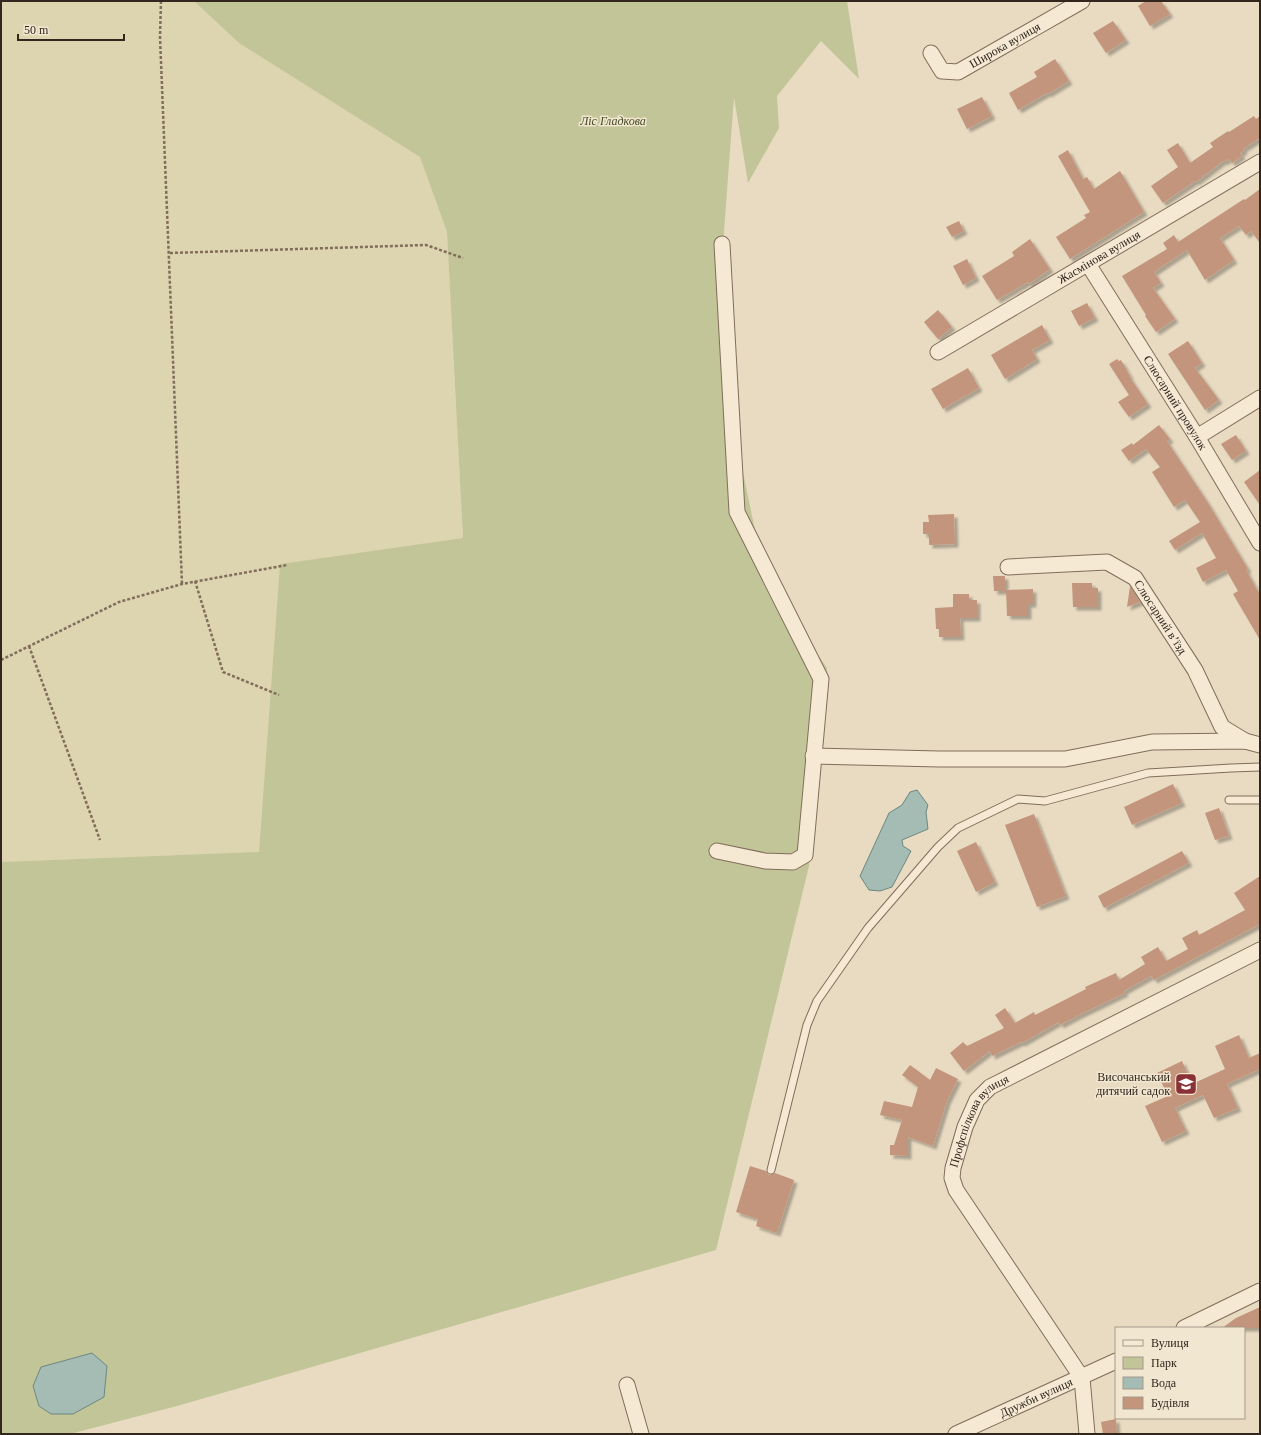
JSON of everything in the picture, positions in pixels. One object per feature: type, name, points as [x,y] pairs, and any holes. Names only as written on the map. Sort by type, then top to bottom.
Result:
[{"type":"street","name":"Широка вулиця","points":[[931,53],[942,71],[958,72],[1082,1]]},
{"type":"street","name":"Жасмінова вулиця","points":[[938,352],[1260,162]]},
{"type":"street","points":[[717,851],[765,861],[793,862],[804,856],[821,679],[737,512],[722,244]]},
{"type":"street","name":"Слюсарний провулок","points":[[1088,264],[1197,437],[1260,543]]},
{"type":"street","points":[[1197,437],[1260,398]]},
{"type":"street","name":"Слюсарний в’їзд","points":[[1008,567],[1107,562],[1135,578],[1195,670],[1222,727],[1244,741]]},
{"type":"street","points":[[813,756],[939,759],[1065,759],[1152,742],[1244,741],[1260,745]]},
{"type":"street","name":"Профспілкова вулиця","points":[[1088,1434],[1082,1378],[956,1190],[952,1178],[953,1168],[965,1127],[977,1100],[990,1087],[1260,950]]},
{"type":"street","points":[[1186,1327],[1260,1291]]},
{"type":"street","name":"Дружби вулиця","points":[[956,1434],[1082,1378],[1115,1362]]},
{"type":"street","points":[[627,1386],[641,1434]]},
{"type":"lane","points":[[771,1170],[807,1025],[817,1001],[868,928],[938,847],[958,828],[1018,800],[1045,801],[1148,773],[1231,768],[1260,768]]},
{"type":"lane","points":[[1229,800],[1260,800]]},
{"type":"path","points":[[161,1],[160,37],[170,253],[182,584]]},
{"type":"path","points":[[170,253],[426,245],[463,258]]},
{"type":"path","points":[[1,660],[119,602],[182,584],[287,565]]},
{"type":"path","points":[[195,582],[223,672],[279,696]]},
{"type":"path","points":[[29,646],[100,840]]},
{"type":"shaded area","points":[[1,1],[194,1],[239,43],[420,157],[447,232],[463,538],[280,564],[259,852],[1,862]]},
{"type":"green space","name":"Ліс Гладкова","points":[[194,1],[847,1],[859,79],[821,41],[777,96],[779,128],[748,183],[734,97],[723,245],[735,434],[765,578],[827,668],[809,866],[716,1250],[177,1406],[70,1434],[1,1434],[1,862],[259,852],[280,564],[463,538],[447,232],[420,157],[239,43]]},
{"type":"water","points":[[917,790],[928,805],[926,812],[928,829],[902,840],[903,846],[911,851],[892,887],[880,891],[869,890],[860,876],[889,813],[902,805],[910,792]]},
{"type":"water","points":[[92,1353],[107,1366],[104,1397],[73,1414],[51,1414],[39,1406],[33,1386],[41,1367]]},
{"type":"building","points":[[1146,1],[1161,1],[1170,14],[1150,26],[1138,6]]},
{"type":"building","points":[[1113,21],[1126,40],[1106,53],[1093,33]]},
{"type":"building","points":[[1055,59],[1069,81],[1018,110],[1009,93],[1037,77],[1034,72]]},
{"type":"building","points":[[982,97],[992,116],[967,129],[957,109]]},
{"type":"building","points":[[1254,116],[1256,119],[1260,116],[1260,138],[1243,149],[1244,151],[1240,153],[1242,156],[1232,163],[1229,159],[1224,162],[1223,161],[1196,182],[1195,181],[1163,203],[1151,186],[1178,167],[1167,150],[1178,143],[1190,163],[1213,147],[1210,143]]},
{"type":"building","points":[[1068,150],[1083,179],[1087,177],[1094,189],[1120,171],[1144,212],[1070,259],[1056,237],[1086,218],[1084,215],[1090,212],[1058,156]]},
{"type":"building","points":[[1260,189],[1260,243],[1251,231],[1246,235],[1239,226],[1220,238],[1234,260],[1205,280],[1187,250],[1154,272],[1161,283],[1153,288],[1175,319],[1156,332],[1122,276],[1167,249],[1163,243],[1174,235],[1178,242]]},
{"type":"building","points":[[959,221],[964,231],[952,237],[946,227]]},
{"type":"building","points":[[1030,239],[1050,269],[1029,284],[1028,282],[997,300],[982,276],[1014,256],[1012,252]]},
{"type":"building","points":[[967,259],[976,278],[963,285],[953,266]]},
{"type":"building","points":[[1087,303],[1095,318],[1079,326],[1071,311]]},
{"type":"building","points":[[938,310],[952,327],[938,339],[924,322]]},
{"type":"building","points":[[1042,325],[1050,340],[1032,350],[1037,359],[1005,379],[991,355]]},
{"type":"building","points":[[1188,341],[1202,363],[1195,368],[1219,400],[1205,410],[1168,354]]},
{"type":"building","points":[[1117,359],[1119,361],[1121,360],[1129,376],[1148,404],[1129,417],[1118,402],[1129,395],[1109,364]]},
{"type":"building","points":[[968,368],[979,388],[943,409],[931,389]]},
{"type":"building","points":[[1159,425],[1170,439],[1167,441],[1208,503],[1248,569],[1246,570],[1260,595],[1260,640],[1233,594],[1238,591],[1226,570],[1203,582],[1196,568],[1216,558],[1202,533],[1175,550],[1169,541],[1200,522],[1185,500],[1174,507],[1152,472],[1160,467],[1146,449],[1129,461],[1121,450],[1132,443],[1133,445]]},
{"type":"building","points":[[1236,435],[1246,451],[1232,460],[1221,444]]},
{"type":"building","points":[[1260,470],[1260,505],[1244,482]]},
{"type":"building","points":[[954,514],[955,544],[929,545],[929,534],[923,534],[923,522],[929,522],[928,515]]},
{"type":"building","points":[[993,576],[1005,576],[1005,591],[994,591]]},
{"type":"building","points":[[1072,583],[1092,583],[1092,588],[1098,588],[1098,607],[1073,607]]},
{"type":"building","points":[[1130,586],[1140,602],[1127,607]]},
{"type":"building","points":[[1033,589],[1033,604],[1028,604],[1028,616],[1007,616],[1006,590]]},
{"type":"building","points":[[953,594],[969,594],[969,600],[977,600],[977,618],[960,618],[961,637],[939,637],[939,629],[936,629],[935,608],[953,607]]},
{"type":"building","points":[[1173,784],[1182,803],[1132,825],[1124,807]]},
{"type":"building","points":[[1219,808],[1229,836],[1215,840],[1205,813]]},
{"type":"building","points":[[1034,814],[1066,896],[1037,907],[1005,825]]},
{"type":"building","points":[[976,842],[995,882],[976,892],[957,851]]},
{"type":"building","points":[[1182,851],[1189,863],[1104,908],[1098,896]]},
{"type":"building","points":[[1260,876],[1260,924],[1154,980],[1151,976],[1124,991],[1125,993],[1060,1025],[1059,1022],[1022,1043],[1021,1042],[992,1056],[990,1051],[964,1071],[950,1053],[963,1042],[967,1046],[1004,1028],[995,1015],[1005,1008],[1015,1023],[1034,1012],[1035,1015],[1086,989],[1085,987],[1116,973],[1119,980],[1145,964],[1141,957],[1158,947],[1166,961],[1188,949],[1182,938],[1197,930],[1199,935],[1245,910],[1234,893]]},
{"type":"building","points":[[1239,1035],[1249,1058],[1260,1053],[1260,1069],[1227,1084],[1238,1108],[1214,1118],[1203,1095],[1175,1108],[1186,1131],[1162,1142],[1145,1106],[1168,1096],[1157,1073],[1182,1061],[1192,1084],[1225,1069],[1215,1046]]},
{"type":"building","points":[[910,1065],[930,1080],[936,1068],[958,1079],[947,1101],[933,1146],[908,1137],[908,1156],[890,1155],[890,1145],[894,1145],[902,1120],[880,1115],[884,1101],[912,1107],[918,1087],[902,1075]]},
{"type":"building","points":[[750,1166],[766,1171],[769,1175],[775,1173],[794,1180],[777,1233],[756,1226],[758,1219],[736,1212]]},
{"type":"building","points":[[1260,1307],[1260,1328],[1223,1327],[1236,1318]]},
{"type":"building","points":[[1116,1419],[1117,1434],[1103,1434],[1101,1422]]},
{"type":"place","name":"Височанський дитячий садок","points":[[1186,1084]]}]
